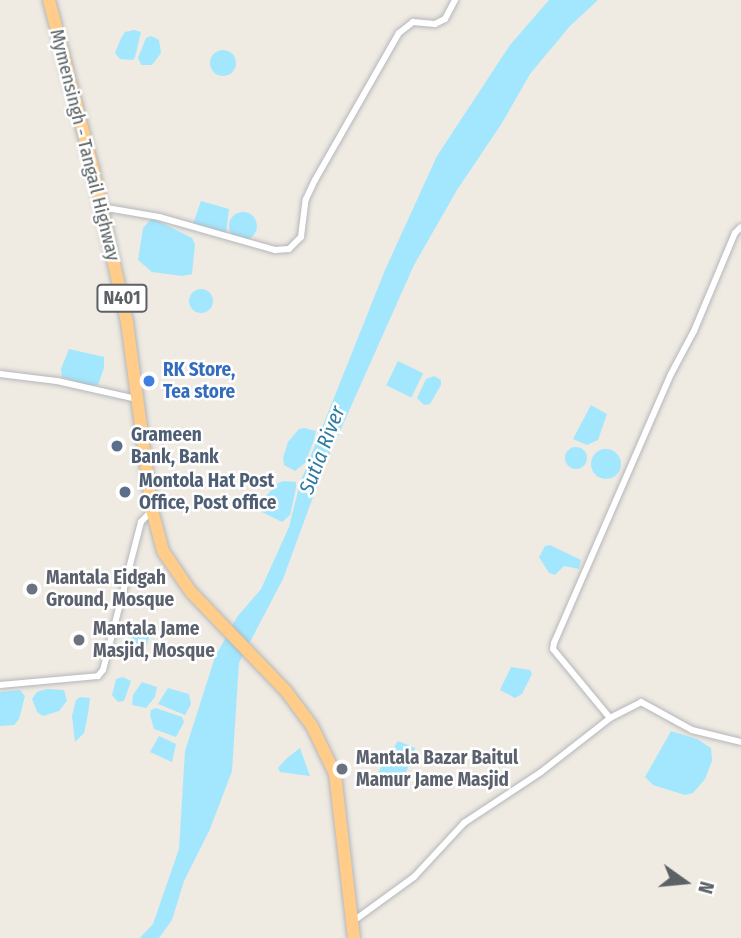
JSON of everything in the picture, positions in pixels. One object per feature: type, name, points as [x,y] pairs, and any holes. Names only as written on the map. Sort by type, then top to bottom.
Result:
[{"type":"highway","name":"Mymensingh - Tangail Highway","points":[[49,0],[102,207],[127,321],[152,510],[163,551],[191,592],[286,691],[312,726],[335,774],[352,933]]},
{"type":"street","points":[[102,207],[159,218],[275,250],[289,249],[301,237],[306,199],[315,180],[399,33],[413,22],[435,24],[445,19],[455,0]]},
{"type":"street","points":[[610,718],[553,649],[554,643],[671,374],[694,331],[735,233],[741,227]]},
{"type":"street","points":[[0,374],[57,381],[136,399]]},
{"type":"street","points":[[0,685],[98,676],[103,670],[141,522],[152,510]]},
{"type":"street","points":[[352,933],[414,877],[464,823],[541,772],[610,718],[641,702],[692,730],[741,742]]},
{"type":"water","name":"Sutia River","points":[[549,0],[598,0],[570,26],[530,74],[502,123],[457,190],[414,265],[324,467],[283,579],[239,663],[232,771],[210,829],[184,881],[172,920],[159,938],[140,938],[153,924],[179,849],[185,751],[215,657],[237,617],[261,589],[289,527],[300,483],[385,270],[437,156],[510,45]]},
{"type":"water","points":[[125,32],[141,32],[135,57],[133,60],[120,59],[115,53],[121,38]]},
{"type":"water","points":[[151,36],[159,40],[161,53],[152,65],[141,65],[138,58],[146,38]]},
{"type":"water","points":[[223,50],[232,54],[236,63],[232,72],[223,76],[214,72],[210,63],[214,54]]},
{"type":"water","points":[[201,201],[229,209],[226,233],[193,224]]},
{"type":"water","points":[[243,212],[253,216],[257,226],[253,236],[243,240],[233,236],[229,226],[233,216]]},
{"type":"water","points":[[152,218],[192,238],[195,244],[192,274],[182,276],[152,272],[138,260],[143,228]]},
{"type":"water","points":[[201,289],[210,292],[213,301],[210,310],[201,313],[192,310],[189,301],[192,292]]},
{"type":"water","points":[[69,349],[104,357],[104,368],[98,385],[86,385],[62,377],[61,369]]},
{"type":"water","points":[[398,361],[423,373],[411,398],[386,385]]},
{"type":"water","points":[[434,376],[441,380],[441,385],[430,404],[424,405],[417,398],[426,379]]},
{"type":"water","points":[[591,405],[607,414],[598,440],[587,445],[573,439]]},
{"type":"water","points":[[299,429],[316,431],[305,463],[295,471],[284,465],[283,458],[288,442]]},
{"type":"water","points":[[576,447],[584,450],[587,458],[584,466],[576,469],[568,466],[565,458],[568,450]]},
{"type":"water","points":[[606,449],[617,453],[621,464],[617,475],[606,479],[595,475],[591,464],[595,453]]},
{"type":"water","points":[[296,482],[296,488],[290,515],[282,522],[262,512],[267,495],[278,483]]},
{"type":"water","points":[[550,545],[581,560],[579,569],[564,566],[555,575],[549,573],[539,557],[545,546]]},
{"type":"water","points":[[138,625],[151,632],[146,647],[136,656],[130,654],[129,642]]},
{"type":"water","points":[[511,667],[530,670],[532,674],[522,694],[515,698],[500,690]]},
{"type":"water","points":[[123,677],[131,681],[124,701],[118,702],[112,695],[116,679]]},
{"type":"water","points":[[142,682],[157,687],[155,697],[146,708],[132,705],[133,695]]},
{"type":"water","points":[[168,688],[189,694],[191,704],[185,715],[158,704]]},
{"type":"water","points":[[47,689],[64,690],[67,701],[59,711],[43,716],[37,712],[32,699],[37,692]]},
{"type":"water","points":[[20,690],[25,696],[19,719],[14,725],[0,726],[0,692]]},
{"type":"water","points":[[80,697],[90,698],[84,733],[75,742],[72,716],[76,700]]},
{"type":"water","points":[[156,708],[182,717],[184,722],[176,737],[154,729],[150,715],[151,710]]},
{"type":"water","points":[[671,731],[697,739],[711,748],[712,761],[705,779],[693,793],[685,795],[653,785],[645,777]]},
{"type":"water","points":[[159,736],[176,744],[172,762],[150,752]]},
{"type":"water","points":[[398,741],[415,748],[415,754],[402,780],[389,786],[381,783],[377,774]]},
{"type":"water","points":[[300,748],[310,776],[280,772],[278,768]]},
{"type":"place","name":"RK Store, Tea store","points":[[149,381]]},
{"type":"place","name":"Grameen Bank, Bank","points":[[117,446]]},
{"type":"place","name":"Montola Hat Post Office, Post office","points":[[125,492]]},
{"type":"place","name":"Mantala Eidgah Ground, Mosque","points":[[32,589]]},
{"type":"place","name":"Mantala Jame Masjid, Mosque","points":[[79,640]]},
{"type":"place","name":"Mantala Bazar Baitul Mamur Jame Masjid","points":[[342,769]]}]
